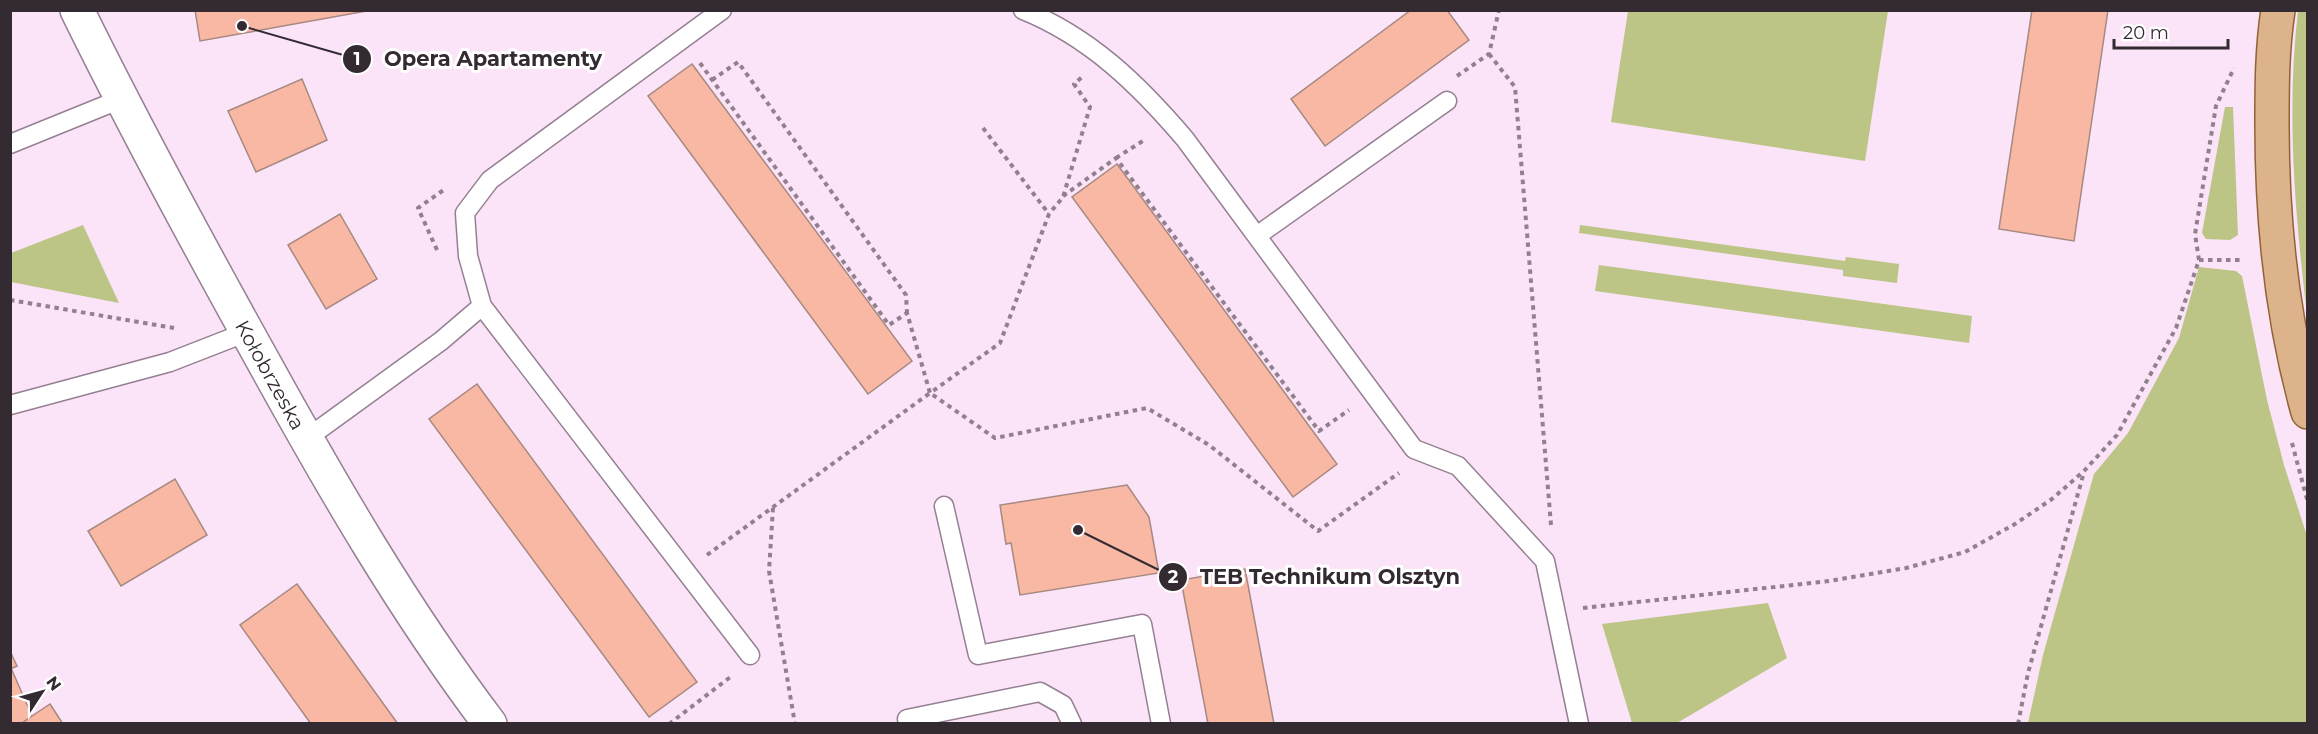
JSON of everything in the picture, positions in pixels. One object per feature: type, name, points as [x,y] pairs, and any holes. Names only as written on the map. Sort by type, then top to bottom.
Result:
[{"type":"main road","points":[[2278,10],[2272,50],[2272,177],[2278,258],[2291,341],[2307,412]]},
{"type":"street","name":"Kołobrzeska","points":[[76,10],[121,99],[306,439],[434,646],[490,723]]},
{"type":"lane","points":[[722,10],[682,37],[490,180],[465,213],[468,256],[482,306],[750,655]]},
{"type":"lane","points":[[1023,10],[1051,22],[1106,58],[1149,98],[1185,139],[1258,235],[1414,449],[1458,466],[1545,561],[1579,723]]},
{"type":"lane","points":[[10,144],[121,99]]},
{"type":"lane","points":[[1258,235],[1447,101]]},
{"type":"lane","points":[[306,439],[441,341],[482,306]]},
{"type":"lane","points":[[10,405],[170,362],[247,332]]},
{"type":"lane","points":[[944,506],[978,655],[1142,624],[1161,723]]},
{"type":"lane","points":[[907,719],[1040,692],[1063,705],[1072,723]]},
{"type":"path","points":[[682,37],[889,325],[907,314]]},
{"type":"path","points":[[1489,54],[1515,87],[1552,532],[1545,561]]},
{"type":"path","points":[[1063,197],[1090,107],[1074,84],[1106,58]]},
{"type":"path","points":[[712,80],[738,62],[906,296],[907,314],[930,393],[995,438],[1147,408],[1209,445],[1318,531],[1399,473],[1392,464]]},
{"type":"path","points":[[1555,611],[1829,581],[1906,568],[1965,552],[2015,525],[2052,499],[2084,471],[2117,435],[2176,328],[2199,260],[2195,234],[2216,106],[2235,66]]},
{"type":"path","points":[[983,128],[1048,214]]},
{"type":"path","points":[[685,572],[1000,343],[1048,214],[1063,197],[1149,136]]},
{"type":"path","points":[[1116,158],[1319,431],[1352,408]]},
{"type":"path","points":[[437,251],[418,208],[445,188]]},
{"type":"path","points":[[2199,260],[2247,260]]},
{"type":"path","points":[[10,300],[179,329]]},
{"type":"path","points":[[2018,723],[2028,673],[2084,471]]},
{"type":"path","points":[[773,507],[769,571],[795,723]]},
{"type":"path","points":[[669,723],[738,671]]},
{"type":"green space","points":[[1628,11],[1888,11],[1865,161],[1611,122]]},
{"type":"green space","points":[[2298,11],[2308,11],[2307,315],[2296,201],[2292,125],[2294,49]]},
{"type":"green space","points":[[2225,107],[2233,107],[2238,235],[2230,240],[2206,239],[2202,233]]},
{"type":"green space","points":[[83,225],[119,303],[11,282],[11,253]]},
{"type":"green space","points":[[1580,225],[1845,261],[1846,257],[1899,264],[1897,283],[1843,276],[1843,270],[1579,233]]},
{"type":"green space","points":[[1599,265],[1972,316],[1969,343],[1595,291]]},
{"type":"green space","points":[[2199,267],[2236,271],[2242,276],[2267,400],[2284,465],[2307,536],[2307,723],[2028,723],[2043,655],[2094,474],[2128,433],[2179,338]]},
{"type":"green space","points":[[1768,603],[1787,658],[1677,723],[1632,723],[1602,624]]},
{"type":"building","points":[[195,10],[372,10],[200,41]]},
{"type":"building","points":[[1411,10],[1447,10],[1469,40],[1325,146],[1291,99]]},
{"type":"building","points":[[2032,10],[2108,10],[2074,241],[1999,229]]},
{"type":"building","points":[[692,64],[912,361],[868,394],[648,96]]},
{"type":"building","points":[[302,79],[327,140],[256,172],[228,111]]},
{"type":"building","points":[[1117,164],[1337,464],[1293,497],[1072,197]]},
{"type":"building","points":[[340,214],[377,279],[326,309],[288,245]]},
{"type":"building","points":[[477,384],[697,682],[649,717],[429,419]]},
{"type":"building","points":[[175,479],[207,535],[121,586],[88,531]]},
{"type":"building","points":[[1127,485],[1149,517],[1159,573],[1020,595],[1011,543],[1006,544],[1000,505]]},
{"type":"building","points":[[1245,569],[1274,724],[1208,724],[1181,580]]},
{"type":"building","points":[[297,584],[398,724],[311,724],[240,625]]},
{"type":"building","points":[[10,651],[17,666],[10,669]]},
{"type":"building","points":[[11,668],[32,716],[21,724],[10,724]]},
{"type":"building","points":[[50,704],[63,724],[21,724],[32,716]]},
{"type":"place","name":"Opera Apartamenty","points":[[242,26]]},
{"type":"place","name":"TEB Technikum Olsztyn","points":[[1078,530]]}]
